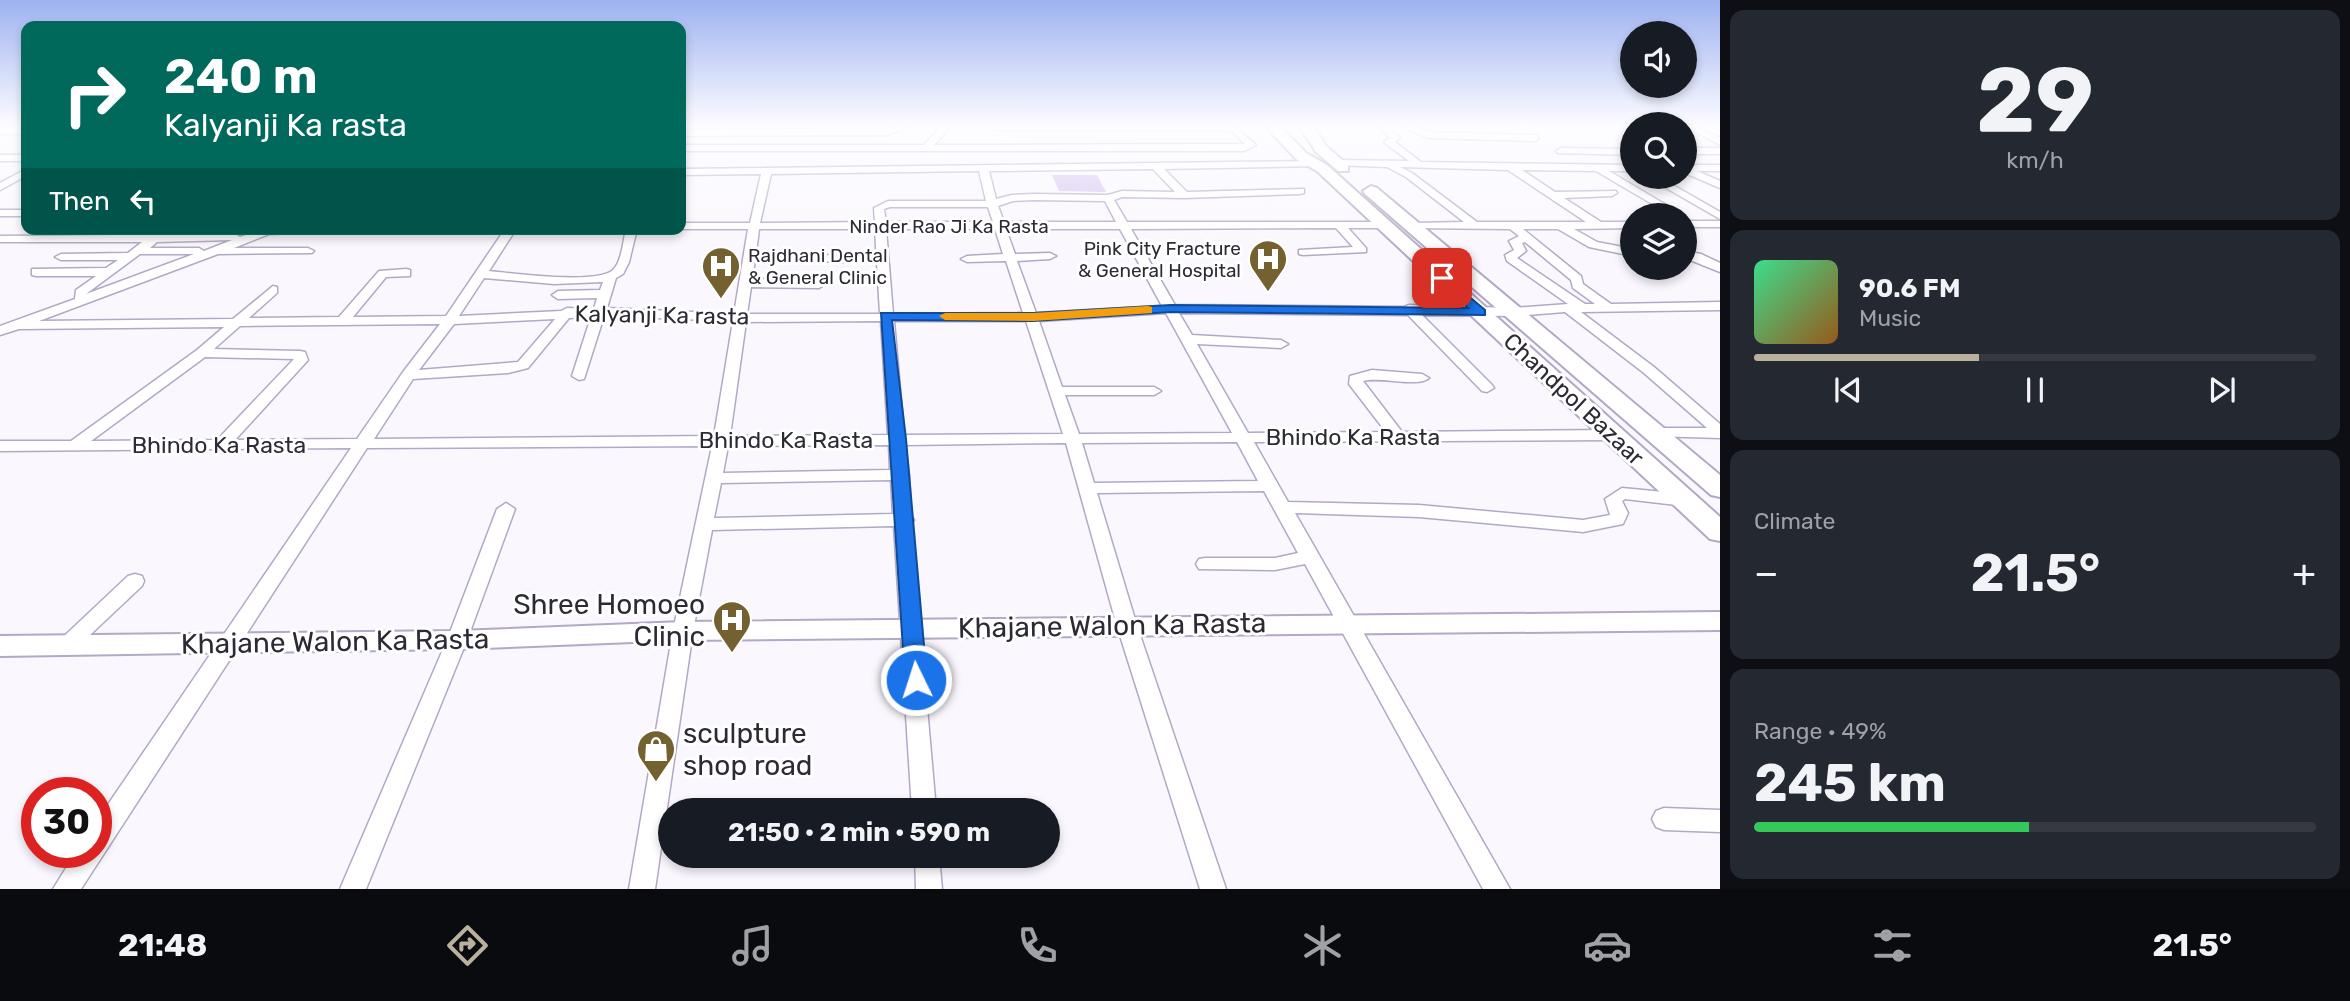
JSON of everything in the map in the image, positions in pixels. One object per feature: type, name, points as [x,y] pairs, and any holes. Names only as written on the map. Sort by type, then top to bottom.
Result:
[{"type":"main road","name":"Chandpol Bazaar","points":[[1330,168],[1385,225],[1720,532]]},
{"type":"main road","name":"Chandpol Bazaar","points":[[1332,168],[1413,226],[1720,489]]},
{"type":"street","points":[[686,172],[903,168]]},
{"type":"street","points":[[983,168],[992,204],[1073,440],[1127,626],[1213,889]]},
{"type":"street","points":[[1158,168],[1184,195]]},
{"type":"street","points":[[1397,168],[1409,174],[1475,226]]},
{"type":"street","points":[[1512,168],[1620,238]]},
{"type":"street","points":[[1575,168],[1616,168]]},
{"type":"street","points":[[1598,169],[1657,203]]},
{"type":"street","points":[[642,889],[683,631],[706,524],[742,318],[754,227],[767,171]]},
{"type":"street","points":[[1697,174],[1720,185]]},
{"type":"street","points":[[2,185],[21,175]]},
{"type":"street","points":[[1672,189],[1720,216]]},
{"type":"street","points":[[1021,207],[1111,202],[1122,194],[1300,191]]},
{"type":"street","points":[[1551,195],[1612,193]]},
{"type":"street","points":[[923,798],[905,520],[885,316],[879,208],[888,204],[992,204],[1012,198],[1111,202]]},
{"type":"street","points":[[1111,202],[1497,889]]},
{"type":"street","points":[[0,213],[21,213]]},
{"type":"street","points":[[1697,223],[1720,224]]},
{"type":"street","points":[[1303,252],[1362,250],[1338,224]]},
{"type":"street","name":"Ninder Rao Ji Ka Rasta","points":[[686,226],[1385,225]]},
{"type":"street","points":[[1513,225],[1526,238],[1566,267],[1577,279],[1577,285],[1607,307]]},
{"type":"street","points":[[1560,225],[1593,245],[1620,250]]},
{"type":"street","points":[[1413,226],[1620,225]]},
{"type":"street","points":[[0,331],[255,235]]},
{"type":"street","points":[[112,819],[365,444],[408,375],[450,320],[507,235]]},
{"type":"street","points":[[480,274],[582,281],[610,278],[619,272],[630,235]]},
{"type":"street","points":[[0,239],[248,237]]},
{"type":"street","points":[[1526,238],[1515,241],[1520,251],[1511,255],[1511,259],[1575,308],[1720,432]]},
{"type":"street","points":[[81,300],[80,293],[154,239]]},
{"type":"street","points":[[61,257],[209,251],[308,251]]},
{"type":"street","points":[[750,256],[855,259]]},
{"type":"street","points":[[967,259],[1050,256]]},
{"type":"street","points":[[1697,258],[1720,268]]},
{"type":"street","points":[[36,272],[109,272]]},
{"type":"street","points":[[342,322],[383,274],[406,273]]},
{"type":"street","points":[[579,376],[610,278]]},
{"type":"street","points":[[747,283],[818,284]]},
{"type":"street","points":[[74,446],[202,353],[272,290]]},
{"type":"street","points":[[558,295],[605,294]]},
{"type":"street","name":"Kalyanji Ka rasta","points":[[20,325],[450,320],[567,312],[742,318],[1033,317],[1171,309],[1409,309],[1514,313],[1529,309],[1720,306]]},
{"type":"street","points":[[1409,309],[1487,388]]},
{"type":"street","points":[[408,375],[508,369],[523,365],[567,312]]},
{"type":"street","points":[[1188,339],[1280,344]]},
{"type":"street","points":[[202,353],[300,355],[301,360],[221,446]]},
{"type":"street","points":[[1397,436],[1356,384],[1355,379],[1372,374],[1422,378]]},
{"type":"street","points":[[1057,391],[1154,391]]},
{"type":"street","points":[[1656,433],[1720,432]]},
{"type":"street","name":"Bhindo Ka Rasta","points":[[0,446],[1613,435]]},
{"type":"street","points":[[714,478],[901,475]]},
{"type":"street","points":[[1087,488],[1270,486]]},
{"type":"street","points":[[1282,508],[1419,510],[1583,526],[1617,520],[1619,513],[1613,499],[1622,492],[1685,500]]},
{"type":"street","points":[[353,889],[457,640],[506,509]]},
{"type":"street","points":[[706,524],[905,520]]},
{"type":"street","points":[[1205,564],[1275,564],[1310,557]]},
{"type":"street","points":[[67,645],[135,581]]},
{"type":"street","name":"Khajane Walon Ka Rasta","points":[[0,646],[457,640],[683,631],[1346,622],[1720,621]]},
{"type":"street","points":[[1664,819],[1720,821]]},
{"type":"street","points":[[66,889],[80,868]]},
{"type":"street","points":[[928,868],[929,889]]},
{"type":"shaded area","points":[[1052,175],[1097,175],[1106,192],[1059,191]]},
{"type":"slow traffic","points":[[945,316],[1033,317],[1148,310]]},
{"type":"place","name":"Pink City Fracture & General Hospital","points":[[1268,293]]},
{"type":"place","name":"Rajdhani Dental & General Clinic","points":[[721,300]]},
{"type":"place","name":"Shree Homoeo Clinic","points":[[732,654]]},
{"type":"place","name":"sculpture shop road","points":[[656,783]]},
{"type":"route","points":[[916,680],[898,439],[885,316],[1033,317],[1171,309],[1409,309],[1480,313],[1442,278]]}]
